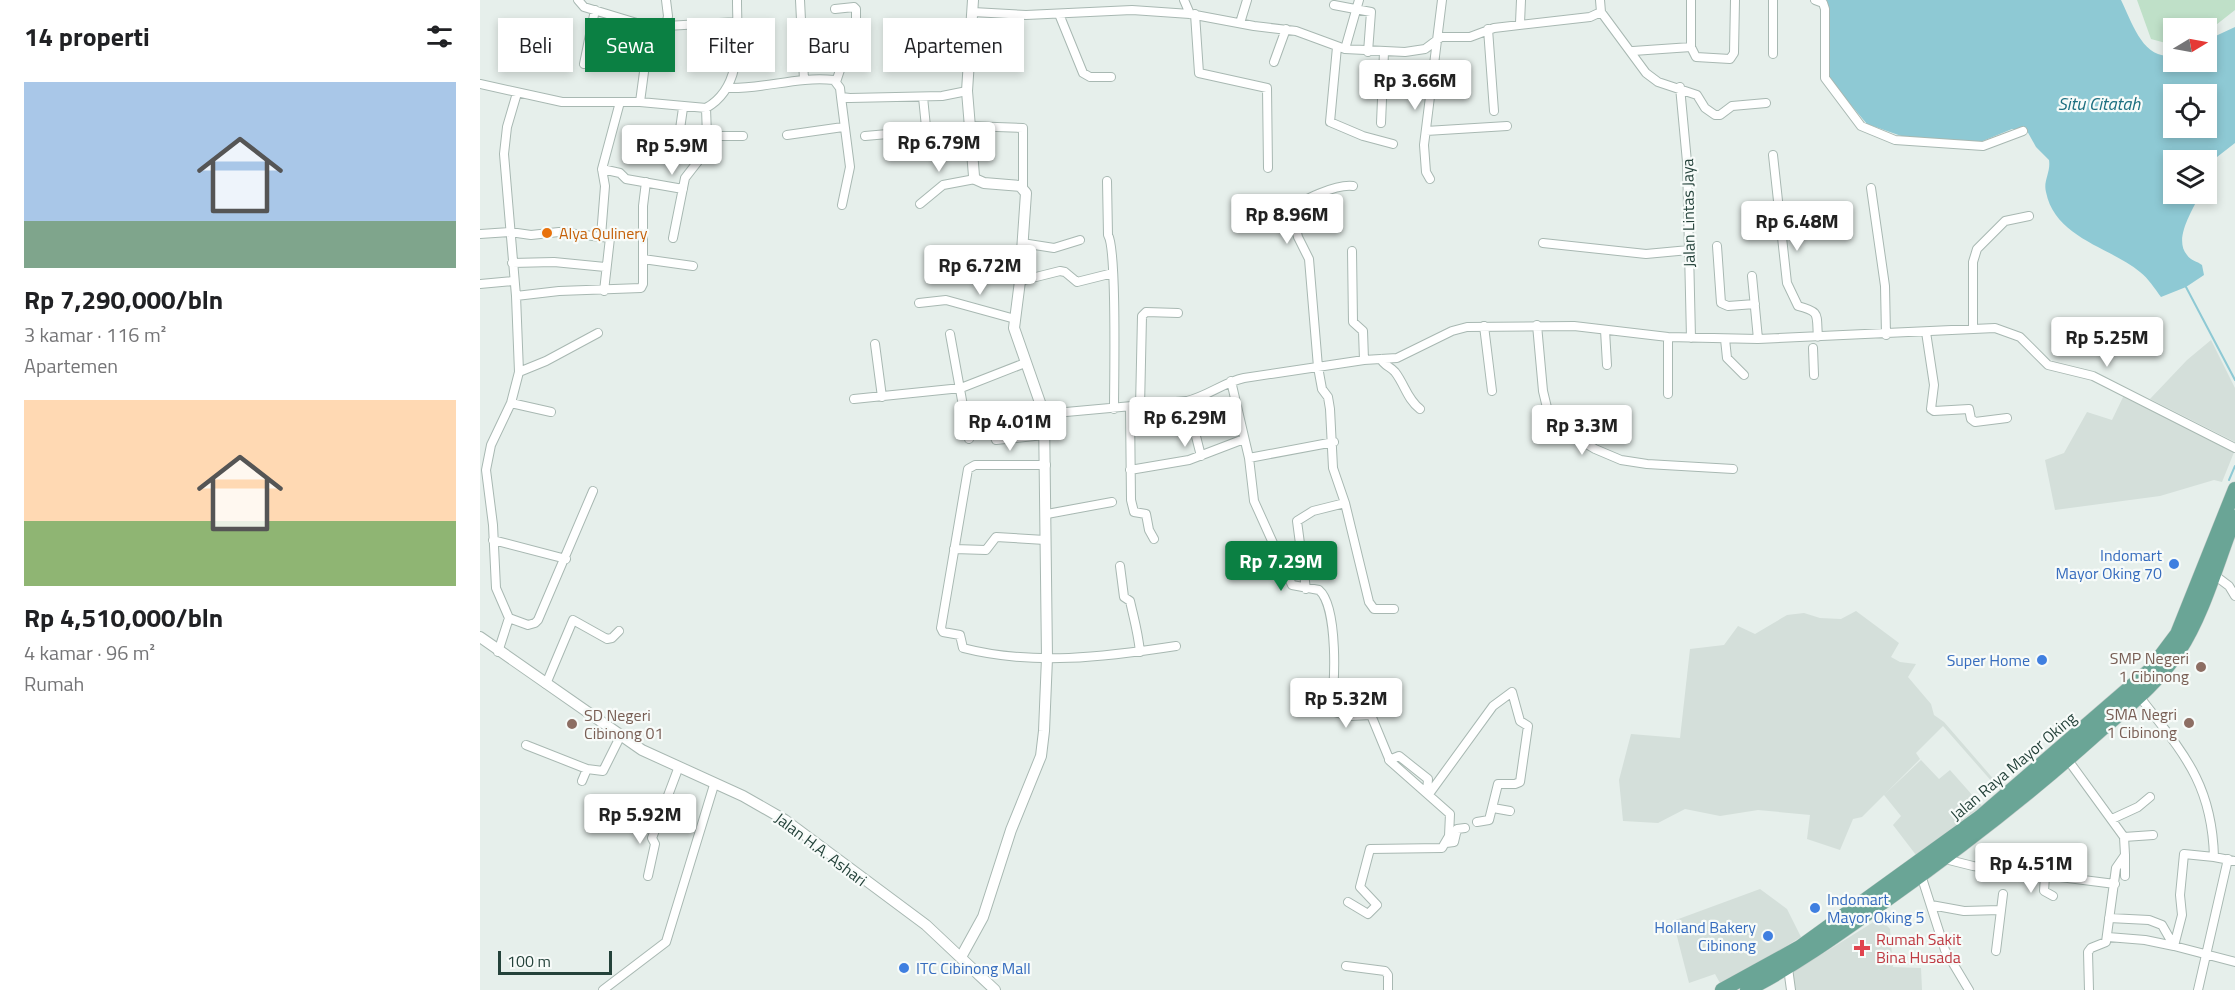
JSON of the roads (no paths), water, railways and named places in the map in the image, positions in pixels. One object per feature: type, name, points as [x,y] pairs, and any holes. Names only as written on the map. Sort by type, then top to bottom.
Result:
[{"type":"main road","name":"Jalan Raya Mayor Oking","points":[[1747,990],[1788,968],[1899,884],[2006,796],[2150,670],[2171,644],[2180,628],[2235,489]]},
{"type":"main road","name":"Jalan Raya Mayor Oking","points":[[1722,990],[1782,958],[1899,884],[1921,875],[1946,859],[2068,760],[2139,696],[2180,650],[2235,517]]},
{"type":"street","points":[[578,0],[580,5],[621,18]]},
{"type":"street","points":[[666,0],[668,18]]},
{"type":"street","points":[[737,0],[737,18]]},
{"type":"street","points":[[800,0],[804,80]]},
{"type":"street","points":[[973,0],[967,91],[968,126],[975,179]]},
{"type":"street","points":[[1132,10],[1134,0]]},
{"type":"street","points":[[1184,0],[1193,14],[1199,73],[1267,88],[1268,168]]},
{"type":"street","points":[[1240,23],[1247,0]]},
{"type":"street","points":[[1430,179],[1424,156],[1442,0]]},
{"type":"street","points":[[1520,23],[1521,0]]},
{"type":"street","points":[[1600,0],[1601,12],[1646,73],[1658,82],[1697,94],[1705,108],[1715,115],[1720,115],[1732,106],[1766,103]]},
{"type":"street","points":[[1691,0],[1691,47],[1694,55],[1699,58],[1732,57],[1735,0]]},
{"type":"street","points":[[1773,0],[1773,54]]},
{"type":"street","points":[[1815,0],[1823,3],[1825,9],[1825,78],[1862,126],[1894,140],[1983,146],[2023,131]]},
{"type":"street","points":[[1358,4],[1341,48],[1330,122],[1363,136],[1393,144]]},
{"type":"street","points":[[1334,5],[1358,4],[1372,14],[1368,52]]},
{"type":"street","points":[[835,9],[854,7],[856,9],[856,57],[841,67],[836,82],[842,97],[843,127],[850,166],[842,205]]},
{"type":"street","points":[[584,63],[595,10]]},
{"type":"street","points":[[973,12],[1059,14],[1132,10],[1193,14],[1301,32],[1341,48],[1368,52],[1418,51],[1427,48],[1438,38],[1470,37],[1488,29],[1520,23],[1590,17],[1601,12]]},
{"type":"street","points":[[1059,14],[1083,73],[1090,77],[1111,77]]},
{"type":"street","points":[[1274,62],[1287,29]]},
{"type":"street","points":[[1488,29],[1494,111]]},
{"type":"street","points":[[1633,51],[1691,47]]},
{"type":"street","points":[[1381,123],[1384,52]]},
{"type":"street","points":[[640,102],[644,72]]},
{"type":"street","points":[[480,84],[557,101],[640,102],[683,108],[706,108],[729,88],[732,72]]},
{"type":"street","points":[[729,88],[755,88],[804,80],[836,82]]},
{"type":"street","name":"Jalan Lintas Jaya","points":[[1680,87],[1688,162],[1691,338]]},
{"type":"street","points":[[842,97],[923,97],[967,91]]},
{"type":"street","points":[[498,652],[509,618],[496,588],[486,470],[494,436],[511,404],[519,372],[516,296],[513,281],[504,144],[517,93]]},
{"type":"street","points":[[865,136],[922,131],[926,127],[923,97]]},
{"type":"street","points":[[601,236],[604,195],[602,169],[620,102]]},
{"type":"street","points":[[676,157],[683,108]]},
{"type":"street","points":[[673,238],[687,174],[702,153],[707,136],[706,108]]},
{"type":"street","points":[[961,957],[983,917],[1011,830],[1041,756],[1047,658],[1044,414],[1016,337],[1015,319],[1026,198],[1023,187],[1023,128],[968,126]]},
{"type":"street","points":[[1426,130],[1507,126]]},
{"type":"street","points":[[787,135],[843,127]]},
{"type":"street","points":[[707,136],[744,136]]},
{"type":"street","points":[[1773,155],[1786,283],[1798,306],[1812,308],[1816,312],[1814,375]]},
{"type":"street","points":[[602,169],[620,173],[626,179],[683,189]]},
{"type":"street","points":[[920,204],[943,185],[975,179],[1023,187]]},
{"type":"street","points":[[1107,181],[1107,232],[1112,243],[1113,273],[1114,409]]},
{"type":"street","points":[[516,296],[560,291],[604,291],[642,286],[643,206],[646,182]]},
{"type":"street","points":[[1353,186],[1341,185],[1297,205],[1292,212],[1298,237],[1310,259],[1318,367],[1322,390],[1329,398],[1334,442],[1333,468],[1345,503],[1370,605],[1376,609],[1394,609]]},
{"type":"street","points":[[1871,188],[1885,286],[1886,335]]},
{"type":"street","points":[[1973,328],[1973,262],[1977,249],[2005,220],[2029,216]]},
{"type":"street","points":[[480,234],[510,232],[531,235],[559,232],[601,236],[612,241],[605,267],[604,291]]},
{"type":"street","points":[[1022,243],[1054,248],[1080,240]]},
{"type":"street","points":[[1543,243],[1646,254],[1689,250]]},
{"type":"street","points":[[1717,246],[1721,303],[1728,306],[1755,304]]},
{"type":"street","points":[[1352,251],[1353,322],[1364,331],[1364,360]]},
{"type":"street","points":[[643,259],[693,266]]},
{"type":"street","points":[[512,263],[554,262],[605,267]]},
{"type":"street","points":[[1020,281],[1060,271],[1065,272],[1077,282],[1113,273]]},
{"type":"street","points":[[1752,276],[1758,339]]},
{"type":"street","points":[[480,284],[513,281]]},
{"type":"street","points":[[919,303],[946,300],[1015,319]]},
{"type":"street","points":[[1140,407],[1142,316],[1146,312],[1178,313]]},
{"type":"street","points":[[1044,414],[1140,407],[1202,398],[1231,381],[1407,355],[1460,328],[1537,325],[1668,337],[1814,342],[1973,328],[2010,332],[2020,337],[2048,365],[2093,376],[2235,448]]},
{"type":"street","points":[[1537,325],[1543,391],[1549,416],[1554,425],[1595,449],[1627,462],[1733,469]]},
{"type":"street","points":[[1484,327],[1492,392]]},
{"type":"street","points":[[1605,330],[1607,365]]},
{"type":"street","points":[[1926,332],[1934,385],[1931,409],[1934,411],[1969,409],[1971,419],[1975,422],[2007,418]]},
{"type":"street","points":[[519,372],[546,361],[598,333]]},
{"type":"street","points":[[950,334],[969,440]]},
{"type":"street","points":[[1668,337],[1668,394]]},
{"type":"street","points":[[1725,339],[1727,358],[1743,375]]},
{"type":"street","points":[[875,344],[882,397]]},
{"type":"street","points":[[1381,358],[1384,365],[1395,372],[1411,401],[1420,409]]},
{"type":"street","points":[[854,399],[961,388],[1025,363]]},
{"type":"street","points":[[1231,381],[1249,458],[1254,501],[1284,572],[1292,585],[1319,590],[1325,598],[1335,649],[1336,672],[1330,711],[1350,716],[1371,716],[1389,760],[1450,814],[1446,843]]},
{"type":"street","points":[[1187,401],[1201,456]]},
{"type":"street","points":[[511,404],[551,412]]},
{"type":"street","points":[[1130,408],[1130,470],[1134,512],[1146,514],[1154,539]]},
{"type":"street","points":[[986,430],[992,430],[996,440],[1044,435]]},
{"type":"street","points":[[1130,470],[1174,464],[1244,439]]},
{"type":"street","points":[[1249,458],[1334,442]]},
{"type":"street","points":[[1046,465],[971,465],[954,549],[941,628],[943,632],[960,635],[962,647],[993,655],[1047,658],[1140,652],[1176,646]]},
{"type":"street","points":[[509,618],[528,625],[535,623],[566,559],[593,491]]},
{"type":"street","points":[[1047,514],[1112,502]]},
{"type":"street","points":[[1306,589],[1298,520],[1313,511],[1345,503]]},
{"type":"street","points":[[954,549],[986,550],[996,537],[1045,540]]},
{"type":"street","points":[[493,540],[566,559]]},
{"type":"street","points":[[1120,566],[1124,597],[1130,600],[1132,616],[1137,621],[1140,652]]},
{"type":"street","points":[[2213,574],[2229,586],[2235,596]]},
{"type":"street","points":[[546,684],[573,620],[607,639],[612,638],[619,631]]},
{"type":"street","name":"Jalan H.A. Ashari","points":[[480,637],[620,737],[678,769],[753,802],[804,833],[926,925],[995,990]]},
{"type":"street","points":[[1428,793],[1492,706],[1512,692],[1520,721],[1528,726],[1522,771],[1518,784],[1498,784],[1489,820],[1477,822]]},
{"type":"street","points":[[2139,696],[2184,756],[2207,798],[2214,857]]},
{"type":"street","points":[[526,745],[588,769],[603,771],[620,737]]},
{"type":"street","points":[[2068,760],[2124,837],[2125,876]]},
{"type":"street","points":[[582,781],[588,769]]},
{"type":"street","points":[[648,876],[655,844],[652,838],[678,769]]},
{"type":"street","points":[[603,990],[666,942],[714,785]]},
{"type":"street","points":[[2112,819],[2138,807],[2150,797]]},
{"type":"street","points":[[1493,808],[1510,811]]},
{"type":"street","points":[[1348,902],[1368,914],[1377,905],[1360,887],[1365,861],[1372,848],[1437,850],[1446,843],[1454,842],[1457,829],[1465,828]]},
{"type":"street","points":[[2124,837],[2153,835]]},
{"type":"street","points":[[2174,946],[2182,915],[2180,895],[2184,854],[2231,860],[2198,990]]},
{"type":"street","points":[[2089,990],[2088,952],[2091,948],[2103,945],[2108,937],[2116,866],[2126,855]]},
{"type":"street","points":[[1946,859],[1973,866],[2115,884]]},
{"type":"street","points":[[1921,875],[1945,950],[1969,990]]},
{"type":"street","points":[[2045,876],[2044,891],[2053,896]]},
{"type":"street","points":[[1996,951],[2003,894]]},
{"type":"street","points":[[1931,906],[1964,911],[2000,909]]},
{"type":"street","points":[[2109,918],[2149,920],[2162,925],[2174,946]]},
{"type":"street","points":[[2108,937],[2145,940],[2207,953],[2235,962]]},
{"type":"street","points":[[1346,966],[1385,971],[1388,975],[1388,990]]},
{"type":"street","points":[[1788,968],[1791,990]]},
{"type":"water","name":"Situ Citatah","points":[[1824,0],[2121,0],[2134,29],[2146,46],[2163,55],[2163,72],[2217,72],[2217,35],[2235,27],[2235,143],[2217,157],[2217,150],[2163,150],[2163,204],[2195,204],[2182,241],[2183,248],[2189,257],[2202,265],[2204,275],[2186,287],[2161,297],[2149,280],[2128,263],[2072,231],[2051,208],[2045,188],[2049,160],[2036,147],[2026,129],[2012,129],[1978,143],[1910,139],[1867,124],[1829,79],[1829,8]]},
{"type":"waterway","points":[[2186,287],[2235,380]]},
{"type":"waterway","points":[[2229,480],[2235,466]]},
{"type":"place","name":"Alya Qulinery","points":[[547,233]]},
{"type":"place","name":"Indomart Mayor Oking 70","points":[[2174,564]]},
{"type":"place","name":"Super Home","points":[[2042,660]]},
{"type":"place","name":"SMP Negeri 1 Cibinong","points":[[2201,667]]},
{"type":"place","name":"SMA Negri 1 Cibinong","points":[[2189,723]]},
{"type":"place","name":"SD Negeri Cibinong 01","points":[[572,724]]},
{"type":"place","name":"Indomart Mayor Oking 5","points":[[1815,908]]},
{"type":"place","name":"Holland Bakery Cibinong","points":[[1768,936]]},
{"type":"place","name":"Rumah Sakit Bina Husada","points":[[1862,948]]},
{"type":"place","name":"ITC Cibinong Mall","points":[[904,968]]}]
